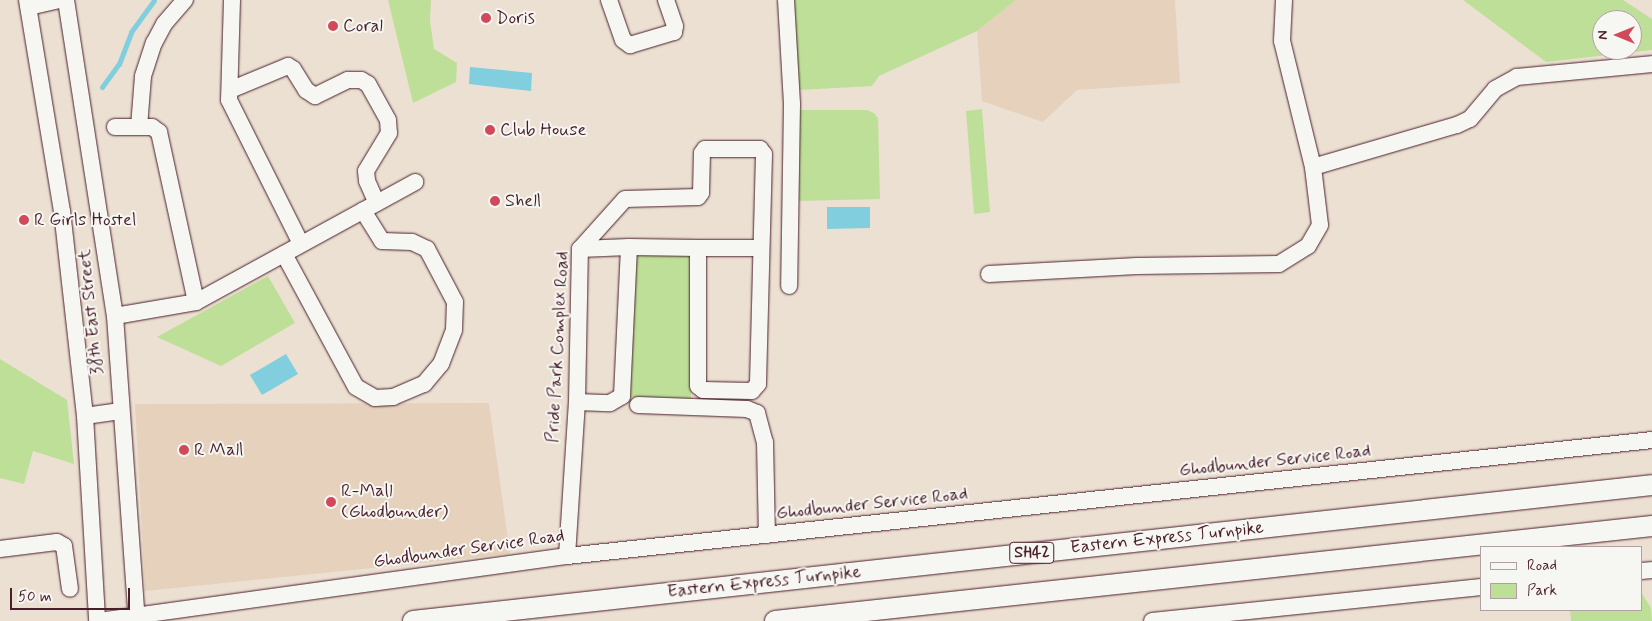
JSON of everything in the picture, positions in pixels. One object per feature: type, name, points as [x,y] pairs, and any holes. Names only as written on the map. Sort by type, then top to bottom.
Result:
[{"type":"main road","name":"Eastern Express Turnpike","points":[[413,621],[1652,485]]},
{"type":"main road","name":"SH42","points":[[775,621],[1652,526]]},
{"type":"street","points":[[23,4],[60,0]]},
{"type":"street","name":"38th East Street","points":[[66,0],[115,316],[137,618]]},
{"type":"street","points":[[140,127],[144,76],[154,43],[164,24],[186,0]]},
{"type":"street","points":[[232,0],[229,100],[301,244]]},
{"type":"street","points":[[609,0],[623,40],[630,45],[674,32],[676,26],[666,0]]},
{"type":"street","points":[[786,0],[792,104],[789,286]]},
{"type":"street","points":[[988,274],[1136,266],[1279,264],[1308,246],[1320,225],[1313,167],[1282,41],[1284,0]]},
{"type":"street","name":"38th East Street","points":[[23,4],[62,211],[85,416],[98,621]]},
{"type":"street","points":[[1313,167],[1463,122],[1479,110],[1495,89],[1517,77],[1652,64]]},
{"type":"street","points":[[230,90],[288,66],[293,69],[306,90],[315,96],[348,80],[361,80],[368,84],[388,120],[389,133],[366,171],[370,207],[382,241],[412,242],[427,249],[456,302],[454,330],[441,364],[424,384],[392,397],[375,398],[356,387],[284,254]]},
{"type":"street","points":[[115,127],[152,127],[159,132],[196,302]]},
{"type":"street","name":"Pride Park Complex Road","points":[[567,556],[577,402],[580,249],[625,200],[698,197],[701,193],[702,153],[705,149],[760,149],[764,154],[760,248],[758,384],[752,391],[703,390],[698,386],[698,248]]},
{"type":"street","points":[[115,316],[196,302],[416,182]]},
{"type":"street","points":[[577,402],[610,403],[622,396],[628,247]]},
{"type":"street","points":[[580,249],[628,247],[760,248]]},
{"type":"street","points":[[638,405],[747,409],[756,413],[765,442],[767,535]]},
{"type":"street","points":[[85,416],[121,411]]},
{"type":"street","name":"Ghodbunder Service Road","points":[[98,621],[137,618],[567,556],[1652,440]]},
{"type":"street","points":[[0,549],[57,542],[64,546],[70,589]]},
{"type":"street","points":[[1152,621],[1480,587]]},
{"type":"shaded area","points":[[1016,0],[1175,0],[1180,83],[1077,90],[1043,122],[982,101],[977,31]]},
{"type":"shaded area","name":"R-Mall (Ghodbunder)","points":[[489,403],[510,554],[145,591],[135,404]]},
{"type":"green space","points":[[388,0],[431,0],[430,21],[434,49],[457,63],[456,82],[413,103]]},
{"type":"green space","points":[[794,0],[1016,0],[977,31],[879,76],[872,86],[799,90]]},
{"type":"green space","points":[[1463,0],[1623,0],[1638,10],[1592,10],[1592,57],[1546,62]]},
{"type":"green space","points":[[1642,12],[1652,19],[1652,50],[1642,51]]},
{"type":"green space","points":[[982,109],[990,212],[974,214],[966,111]]},
{"type":"green space","points":[[799,110],[867,110],[874,113],[878,118],[880,199],[798,201]]},
{"type":"green space","points":[[633,248],[694,249],[691,399],[630,397]]},
{"type":"green space","points":[[268,276],[295,323],[221,366],[157,337]]},
{"type":"green space","points":[[0,359],[67,400],[74,464],[33,451],[24,484],[0,478]]},
{"type":"green space","points":[[1642,594],[1651,608],[1652,621],[1571,621],[1570,611],[1642,611]]},
{"type":"water","points":[[470,67],[532,73],[531,91],[469,84]]},
{"type":"water","points":[[827,207],[870,207],[870,228],[827,229]]},
{"type":"water","points":[[286,354],[298,374],[262,395],[250,375]]},
{"type":"waterway","points":[[102,87],[119,64],[131,32],[154,0]]},
{"type":"place","name":"Doris","points":[[486,18]]},
{"type":"place","name":"Coral","points":[[333,26]]},
{"type":"place","name":"Club House","points":[[490,130]]},
{"type":"place","name":"Shell","points":[[495,201]]},
{"type":"place","name":"R Girls Hostel","points":[[24,220]]},
{"type":"place","name":"R Mall","points":[[184,450]]},
{"type":"place","name":"R-Mall (Ghodbunder)","points":[[331,502]]}]
